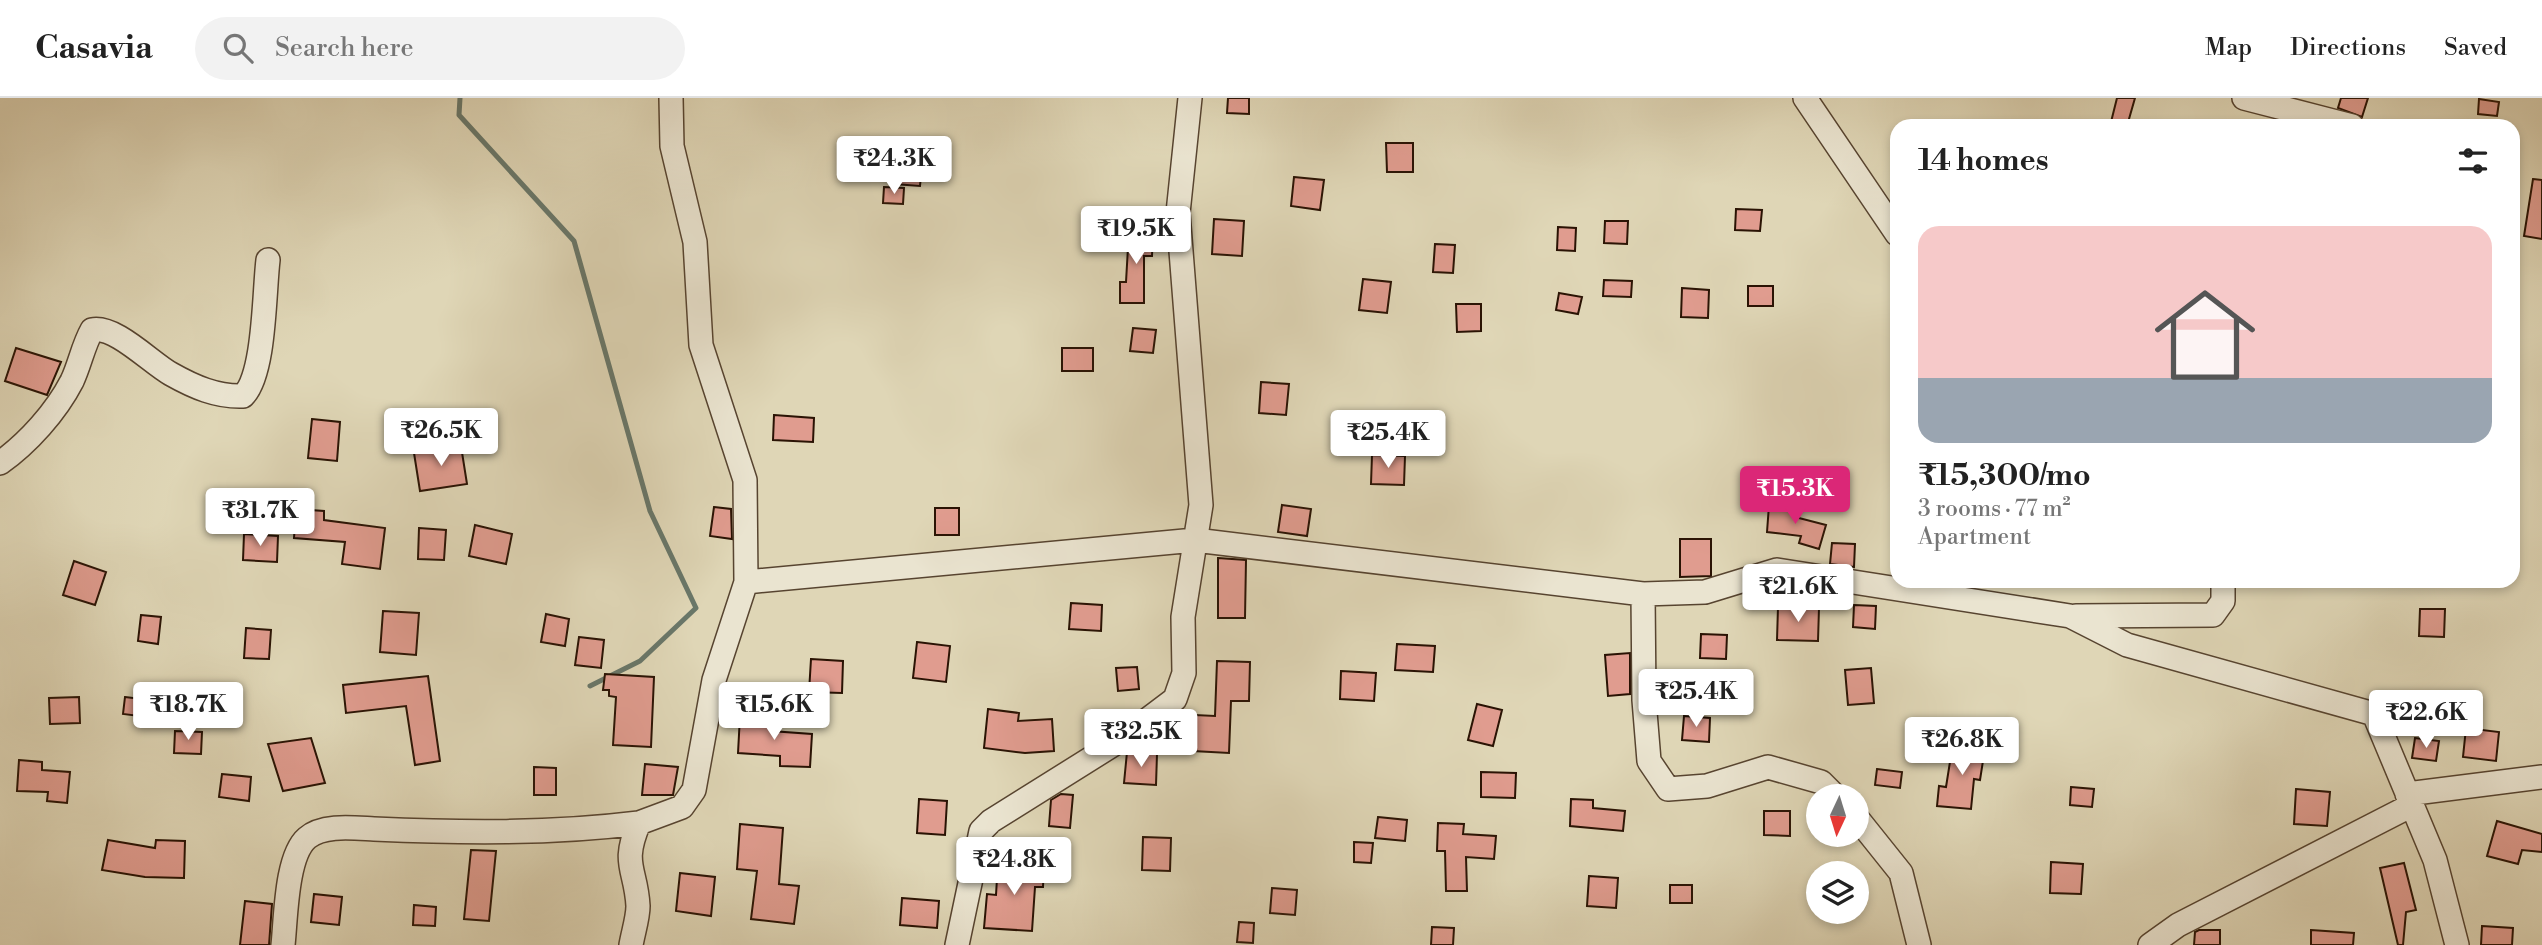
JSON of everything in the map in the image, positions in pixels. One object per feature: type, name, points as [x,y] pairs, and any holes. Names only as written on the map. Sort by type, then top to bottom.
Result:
[{"type":"street","points":[[283,945],[297,850],[317,831],[349,828],[537,833],[639,823],[682,807],[694,790],[714,680],[746,582],[745,480],[701,345],[695,242],[672,146],[671,98]]},
{"type":"street","points":[[957,945],[981,831],[991,821],[1122,739],[1175,699],[1184,673],[1183,617],[1201,505],[1178,213],[1190,98]]},
{"type":"street","points":[[1805,98],[1890,224]]},
{"type":"street","points":[[2244,98],[2325,119]]},
{"type":"street","points":[[0,463],[14,453],[48,416],[72,381],[92,330],[99,328],[169,373],[202,389],[227,397],[243,396],[250,390],[257,365],[268,260]]},
{"type":"street","points":[[746,582],[1195,540],[1643,594],[1705,592],[1777,570],[1890,587]]},
{"type":"street","points":[[1894,588],[2070,615],[2213,615],[2223,601],[2223,588]]},
{"type":"street","points":[[1643,594],[1644,700],[1649,761],[1668,789],[1707,786],[1768,767],[1823,784]]},
{"type":"street","points":[[2070,615],[2127,645],[2374,714],[2435,860],[2457,945]]},
{"type":"street","points":[[2150,945],[2178,925],[2410,800],[2542,777]]},
{"type":"street","points":[[631,945],[638,907],[629,867],[631,842],[639,823]]},
{"type":"street","points":[[1869,833],[1901,873],[1919,945]]},
{"type":"building","points":[[1228,98],[1249,98],[1249,114],[1227,113]]},
{"type":"building","points":[[2117,98],[2135,98],[2129,119],[2112,119]]},
{"type":"building","points":[[2341,98],[2368,98],[2362,117],[2338,108]]},
{"type":"building","points":[[2479,99],[2499,102],[2497,116],[2478,114]]},
{"type":"building","points":[[1386,143],[1413,143],[1413,172],[1387,172]]},
{"type":"building","points":[[897,151],[923,154],[920,186],[894,184]]},
{"type":"building","points":[[1294,177],[1324,180],[1320,210],[1291,206]]},
{"type":"building","points":[[2533,179],[2542,180],[2542,239],[2524,236]]},
{"type":"building","points":[[884,187],[904,188],[903,204],[883,203]]},
{"type":"building","points":[[1736,209],[1762,210],[1760,231],[1735,230]]},
{"type":"building","points":[[1214,219],[1244,221],[1242,256],[1212,254]]},
{"type":"building","points":[[1605,221],[1628,221],[1627,244],[1604,243]]},
{"type":"building","points":[[1558,227],[1576,228],[1575,251],[1557,250]]},
{"type":"building","points":[[1129,230],[1153,231],[1152,256],[1144,256],[1144,303],[1120,303],[1120,282],[1126,282]]},
{"type":"building","points":[[1435,244],[1455,245],[1453,273],[1433,272]]},
{"type":"building","points":[[1363,279],[1391,282],[1387,313],[1359,310]]},
{"type":"building","points":[[1604,280],[1632,281],[1631,297],[1603,296]]},
{"type":"building","points":[[1748,286],[1773,286],[1773,306],[1748,306]]},
{"type":"building","points":[[1682,288],[1709,290],[1708,318],[1681,317]]},
{"type":"building","points":[[1559,293],[1582,297],[1578,314],[1556,310]]},
{"type":"building","points":[[1456,304],[1481,304],[1481,331],[1457,332]]},
{"type":"building","points":[[1133,328],[1156,330],[1153,353],[1130,351]]},
{"type":"building","points":[[16,348],[61,362],[47,395],[5,381]]},
{"type":"building","points":[[1062,348],[1093,348],[1093,371],[1062,371]]},
{"type":"building","points":[[1261,382],[1289,384],[1286,415],[1259,413]]},
{"type":"building","points":[[774,415],[814,418],[813,442],[773,440]]},
{"type":"building","points":[[312,419],[340,422],[337,461],[308,458]]},
{"type":"building","points":[[461,446],[467,484],[420,491],[414,453]]},
{"type":"building","points":[[1372,455],[1405,456],[1404,485],[1371,484]]},
{"type":"building","points":[[1282,505],[1311,509],[1307,536],[1278,532]]},
{"type":"building","points":[[1769,505],[1796,508],[1795,517],[1826,525],[1819,549],[1799,543],[1801,536],[1767,532]]},
{"type":"building","points":[[714,507],[731,509],[732,539],[710,536]]},
{"type":"building","points":[[935,508],[959,508],[959,535],[935,535]]},
{"type":"building","points":[[296,509],[324,511],[324,520],[385,528],[380,569],[342,564],[345,542],[294,538]]},
{"type":"building","points":[[475,525],[512,534],[506,564],[469,556]]},
{"type":"building","points":[[419,528],[446,530],[444,560],[418,559]]},
{"type":"building","points":[[244,534],[278,536],[277,562],[243,560]]},
{"type":"building","points":[[1680,539],[1711,539],[1711,576],[1680,577]]},
{"type":"building","points":[[1832,543],[1855,544],[1854,567],[1830,564]]},
{"type":"building","points":[[1218,558],[1246,560],[1245,618],[1218,618]]},
{"type":"building","points":[[74,561],[106,572],[95,605],[63,595]]},
{"type":"building","points":[[1071,603],[1102,605],[1101,631],[1069,629]]},
{"type":"building","points":[[1854,605],[1876,606],[1875,629],[1853,627]]},
{"type":"building","points":[[1778,607],[1819,608],[1818,641],[1777,640]]},
{"type":"building","points":[[2420,609],[2445,609],[2444,637],[2419,636]]},
{"type":"building","points":[[383,611],[419,613],[416,655],[380,652]]},
{"type":"building","points":[[546,614],[569,619],[565,646],[541,642]]},
{"type":"building","points":[[141,615],[161,617],[158,644],[138,641]]},
{"type":"building","points":[[246,628],[271,630],[269,659],[244,658]]},
{"type":"building","points":[[1701,634],[1727,635],[1726,659],[1700,658]]},
{"type":"building","points":[[579,637],[604,640],[601,668],[575,665]]},
{"type":"building","points":[[917,642],[950,646],[946,682],[913,678]]},
{"type":"building","points":[[1397,644],[1435,646],[1433,672],[1395,670]]},
{"type":"building","points":[[1630,653],[1630,694],[1608,696],[1605,655]]},
{"type":"building","points":[[811,659],[843,661],[842,693],[809,692]]},
{"type":"building","points":[[1217,661],[1250,662],[1249,701],[1231,701],[1229,753],[1193,751],[1195,715],[1215,716]]},
{"type":"building","points":[[1137,667],[1139,689],[1118,691],[1116,668]]},
{"type":"building","points":[[1871,668],[1874,703],[1848,705],[1845,670]]},
{"type":"building","points":[[1341,671],[1376,673],[1374,701],[1340,699]]},
{"type":"building","points":[[605,674],[654,677],[651,747],[613,745],[616,697],[609,696],[609,690],[603,690]]},
{"type":"building","points":[[428,676],[440,761],[415,765],[406,706],[346,713],[343,685]]},
{"type":"building","points":[[79,697],[80,723],[50,724],[49,698]]},
{"type":"building","points":[[125,697],[150,700],[147,717],[123,714]]},
{"type":"building","points":[[1477,704],[1502,710],[1493,746],[1468,740]]},
{"type":"building","points":[[988,709],[1019,713],[1018,721],[1052,719],[1054,751],[1025,753],[984,748]]},
{"type":"building","points":[[740,716],[772,718],[771,731],[812,734],[810,767],[780,766],[780,756],[738,753]]},
{"type":"building","points":[[1684,716],[1710,718],[1709,742],[1682,740]]},
{"type":"building","points":[[2466,728],[2499,732],[2496,761],[2463,757]]},
{"type":"building","points":[[175,731],[202,732],[201,754],[174,753]]},
{"type":"building","points":[[311,738],[325,783],[283,791],[268,744]]},
{"type":"building","points":[[2415,738],[2439,741],[2436,761],[2412,758]]},
{"type":"building","points":[[1953,743],[1985,748],[1980,780],[1974,779],[1971,809],[1937,806],[1939,786],[1946,787]]},
{"type":"building","points":[[1127,752],[1157,754],[1156,785],[1124,783]]},
{"type":"building","points":[[19,760],[42,762],[42,770],[70,772],[67,803],[47,801],[48,792],[17,791]]},
{"type":"building","points":[[645,764],[678,767],[673,795],[642,795]]},
{"type":"building","points":[[534,767],[556,768],[556,795],[534,795]]},
{"type":"building","points":[[1877,769],[1902,772],[1900,788],[1875,785]]},
{"type":"building","points":[[1481,772],[1516,773],[1515,798],[1481,797]]},
{"type":"building","points":[[222,774],[251,777],[249,801],[219,797]]},
{"type":"building","points":[[2071,787],[2094,789],[2092,807],[2070,805]]},
{"type":"building","points":[[2296,789],[2330,792],[2327,826],[2294,824]]},
{"type":"building","points":[[1061,794],[1073,795],[1070,828],[1049,826],[1051,800]]},
{"type":"building","points":[[919,799],[947,801],[945,835],[917,833]]},
{"type":"building","points":[[1571,799],[1593,800],[1593,808],[1625,811],[1623,831],[1570,826]]},
{"type":"building","points":[[1764,811],[1790,811],[1790,836],[1764,835]]},
{"type":"building","points":[[1378,817],[1407,820],[1405,841],[1375,838]]},
{"type":"building","points":[[2497,821],[2542,834],[2542,852],[2522,850],[2518,864],[2487,856]]},
{"type":"building","points":[[1438,823],[1464,824],[1463,834],[1496,836],[1494,859],[1466,857],[1467,891],[1446,891],[1445,851],[1437,851]]},
{"type":"building","points":[[740,824],[783,828],[779,884],[799,886],[794,924],[751,919],[757,871],[737,869]]},
{"type":"building","points":[[1143,837],[1171,838],[1170,871],[1142,870]]},
{"type":"building","points":[[108,840],[155,848],[156,840],[185,841],[184,878],[145,877],[102,870]]},
{"type":"building","points":[[1354,842],[1373,843],[1371,863],[1354,862]]},
{"type":"building","points":[[471,850],[496,851],[489,921],[464,919]]},
{"type":"building","points":[[998,862],[1044,864],[1043,887],[1035,887],[1032,931],[984,928],[987,894],[996,895]]},
{"type":"building","points":[[2051,862],[2083,864],[2081,894],[2050,893]]},
{"type":"building","points":[[2404,863],[2416,910],[2406,912],[2403,945],[2398,945],[2380,868]]},
{"type":"building","points":[[680,873],[715,877],[711,916],[676,911]]},
{"type":"building","points":[[1589,876],[1618,878],[1616,908],[1587,906]]},
{"type":"building","points":[[1670,885],[1692,885],[1692,903],[1670,903]]},
{"type":"building","points":[[1272,888],[1297,890],[1295,915],[1270,913]]},
{"type":"building","points":[[314,894],[342,897],[339,925],[311,922]]},
{"type":"building","points":[[902,898],[939,901],[937,928],[900,925]]},
{"type":"building","points":[[245,901],[272,904],[269,945],[240,945]]},
{"type":"building","points":[[414,905],[436,907],[435,926],[413,925]]},
{"type":"building","points":[[1239,922],[1254,923],[1253,943],[1237,942]]},
{"type":"building","points":[[2482,926],[2513,928],[2512,945],[2481,945]]},
{"type":"building","points":[[1432,927],[1454,928],[1453,945],[1431,945]]},
{"type":"building","points":[[2220,930],[2220,945],[2194,945],[2195,932]]},
{"type":"building","points":[[2311,930],[2354,933],[2353,945],[2311,945]]},
{"type":"waterway","points":[[460,98],[459,115],[574,241],[650,511],[696,608],[640,661],[590,686]]}]
